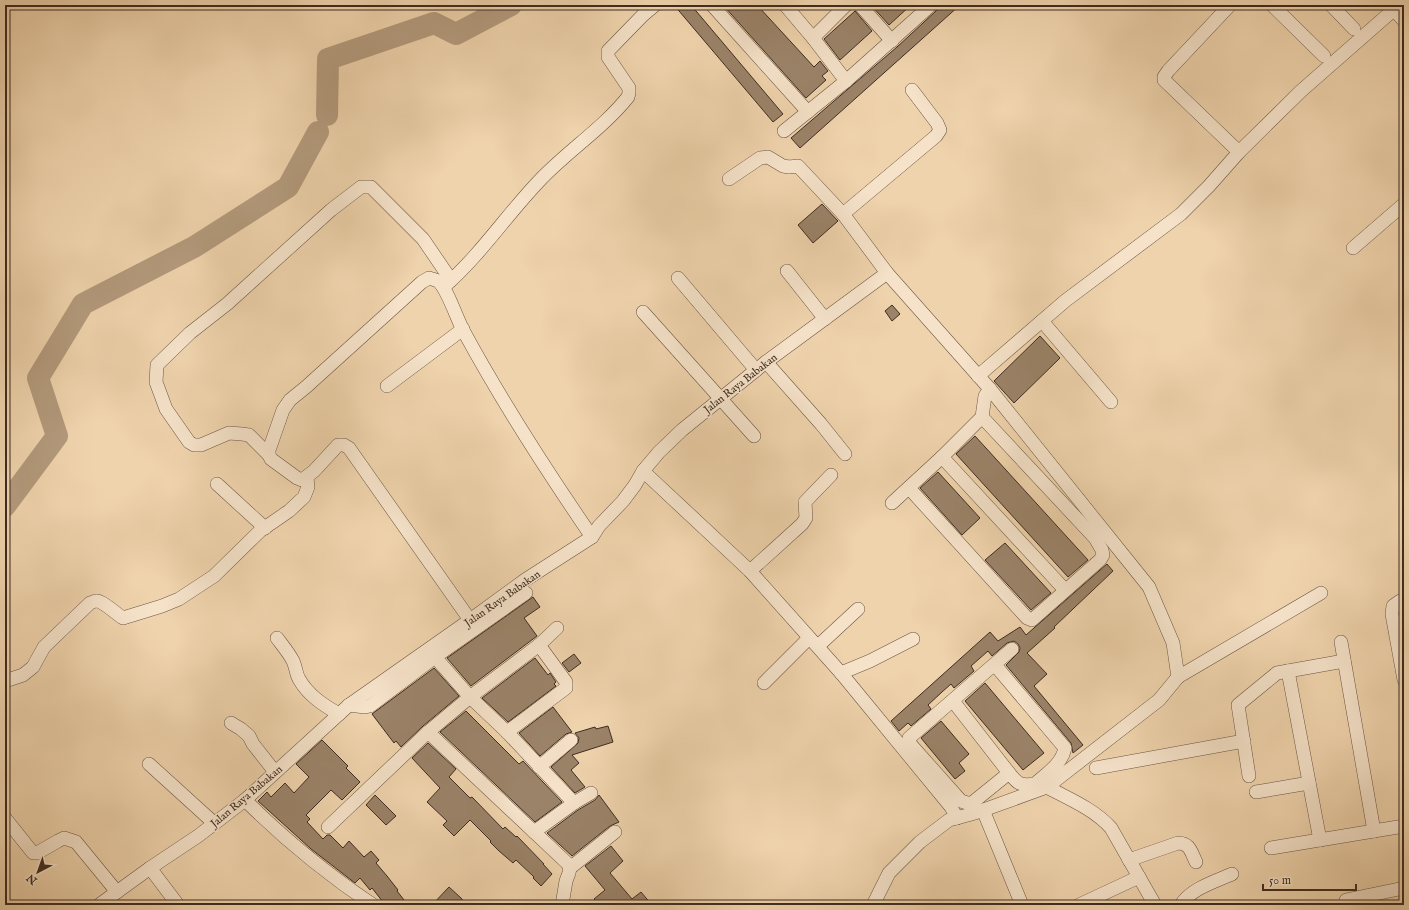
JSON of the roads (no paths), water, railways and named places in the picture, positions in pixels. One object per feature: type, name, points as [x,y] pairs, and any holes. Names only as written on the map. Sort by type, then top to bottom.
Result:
[{"type":"street","points":[[447,284],[482,248],[519,202],[543,177],[592,134],[628,97],[629,88],[608,57],[608,51],[643,15],[656,5]]},
{"type":"street","points":[[712,5],[808,112]]},
{"type":"street","points":[[785,5],[846,81]]},
{"type":"street","points":[[813,38],[846,5]]},
{"type":"street","points":[[860,5],[892,41]]},
{"type":"street","points":[[784,131],[846,81],[931,5]]},
{"type":"street","points":[[1230,5],[1168,71],[1164,77],[1164,80],[1239,152]]},
{"type":"street","points":[[1272,5],[1324,56]]},
{"type":"street","points":[[1331,5],[1354,28]]},
{"type":"street","points":[[978,376],[1065,301],[1181,214],[1209,186],[1239,152],[1301,91],[1394,7],[1404,22]]},
{"type":"street","points":[[844,214],[936,136],[940,130],[912,90]]},
{"type":"street","points":[[729,179],[760,158],[768,157],[782,166],[798,166],[844,214],[887,273],[990,389],[1149,587],[1174,643],[1178,677]]},
{"type":"street","points":[[470,620],[349,448],[338,444],[307,478],[302,480],[271,459],[269,455],[249,436],[229,433],[201,445],[194,445],[190,442],[166,409],[156,382],[157,365],[190,333],[227,304],[331,210],[361,188],[371,187],[423,239],[447,284],[463,329],[549,475],[592,537]]},
{"type":"street","points":[[1352,248],[1404,204]]},
{"type":"street","points":[[787,271],[825,319]]},
{"type":"street","name":"Jalan Raya Babakan","points":[[99,905],[198,836],[245,800],[349,705],[525,580],[592,537],[623,501],[635,485],[643,470],[682,430],[766,362],[887,273]]},
{"type":"street","points":[[269,455],[269,450],[283,410],[290,400],[422,282],[429,278],[447,284]]},
{"type":"street","points":[[678,278],[756,370]]},
{"type":"street","points":[[642,312],[754,436]]},
{"type":"street","points":[[1042,321],[1111,402]]},
{"type":"street","points":[[387,386],[463,329]]},
{"type":"street","points":[[766,362],[821,424],[845,454]]},
{"type":"street","points":[[892,503],[942,457],[982,417],[985,396],[990,389]]},
{"type":"street","points":[[909,488],[1027,618],[1032,620],[1100,560],[1102,550],[1095,538],[982,417]]},
{"type":"street","points":[[942,457],[1065,590]]},
{"type":"street","points":[[643,470],[750,572],[841,673],[951,807],[964,812],[983,810],[1047,787],[1160,700],[1178,677],[1321,593]]},
{"type":"street","points":[[750,572],[802,524],[806,518],[805,502],[832,475]]},
{"type":"street","points":[[5,681],[23,675],[33,667],[44,647],[90,603],[100,601],[116,614],[124,618],[179,599],[214,576],[260,530],[289,511],[304,497],[308,487],[307,478]]},
{"type":"street","points":[[217,484],[265,528]]},
{"type":"street","points":[[349,705],[365,707],[370,706],[435,657],[526,593]]},
{"type":"street","points":[[1404,600],[1393,606],[1392,614],[1404,680]]},
{"type":"street","points":[[764,683],[813,642],[858,609]]},
{"type":"street","points":[[328,827],[428,732],[557,628]]},
{"type":"street","points":[[277,638],[294,662],[298,677],[305,689],[321,703],[339,714]]},
{"type":"street","points":[[841,673],[870,661],[913,639]]},
{"type":"street","points":[[1341,642],[1374,831]]},
{"type":"street","points":[[507,732],[566,688],[566,682],[539,644]]},
{"type":"street","points":[[964,812],[961,801],[912,746],[909,738],[1012,649]]},
{"type":"street","points":[[435,657],[470,697],[507,732],[574,803]]},
{"type":"street","points":[[1249,776],[1238,705],[1277,673],[1344,661]]},
{"type":"street","points":[[952,701],[1017,783],[1022,785],[1035,784],[1059,762],[1065,748],[995,664]]},
{"type":"street","points":[[1288,671],[1320,840]]},
{"type":"street","points":[[231,723],[249,736],[253,744],[275,772]]},
{"type":"street","points":[[428,732],[567,863],[570,868]]},
{"type":"street","points":[[539,767],[571,740]]},
{"type":"street","points":[[1096,768],[1244,741]]},
{"type":"street","points":[[149,764],[214,823]]},
{"type":"street","points":[[873,905],[889,873],[920,842],[949,820],[964,812],[972,803],[1009,773]]},
{"type":"street","points":[[1256,792],[1309,783]]},
{"type":"street","points":[[1047,787],[1092,811],[1103,819],[1111,828],[1155,905]]},
{"type":"street","points":[[534,832],[574,803],[592,793]]},
{"type":"street","points":[[245,800],[318,866],[373,905]]},
{"type":"street","points":[[983,810],[1022,905]]},
{"type":"street","points":[[5,818],[33,853],[37,853],[64,838],[76,842],[116,892]]},
{"type":"street","points":[[1271,848],[1404,826]]},
{"type":"street","points":[[562,905],[570,868],[615,832]]},
{"type":"street","points":[[1129,860],[1178,843],[1184,843],[1190,848],[1196,862]]},
{"type":"street","points":[[150,868],[178,905]]},
{"type":"street","points":[[1181,905],[1189,895],[1232,874]]},
{"type":"street","points":[[1079,905],[1139,877]]},
{"type":"street","points":[[1346,900],[1404,888]]},
{"type":"waterway","points":[[327,115],[328,59],[434,23],[456,34],[511,5]]},
{"type":"waterway","points":[[5,506],[57,436],[38,378],[83,304],[194,247],[288,187],[318,132]]}]
